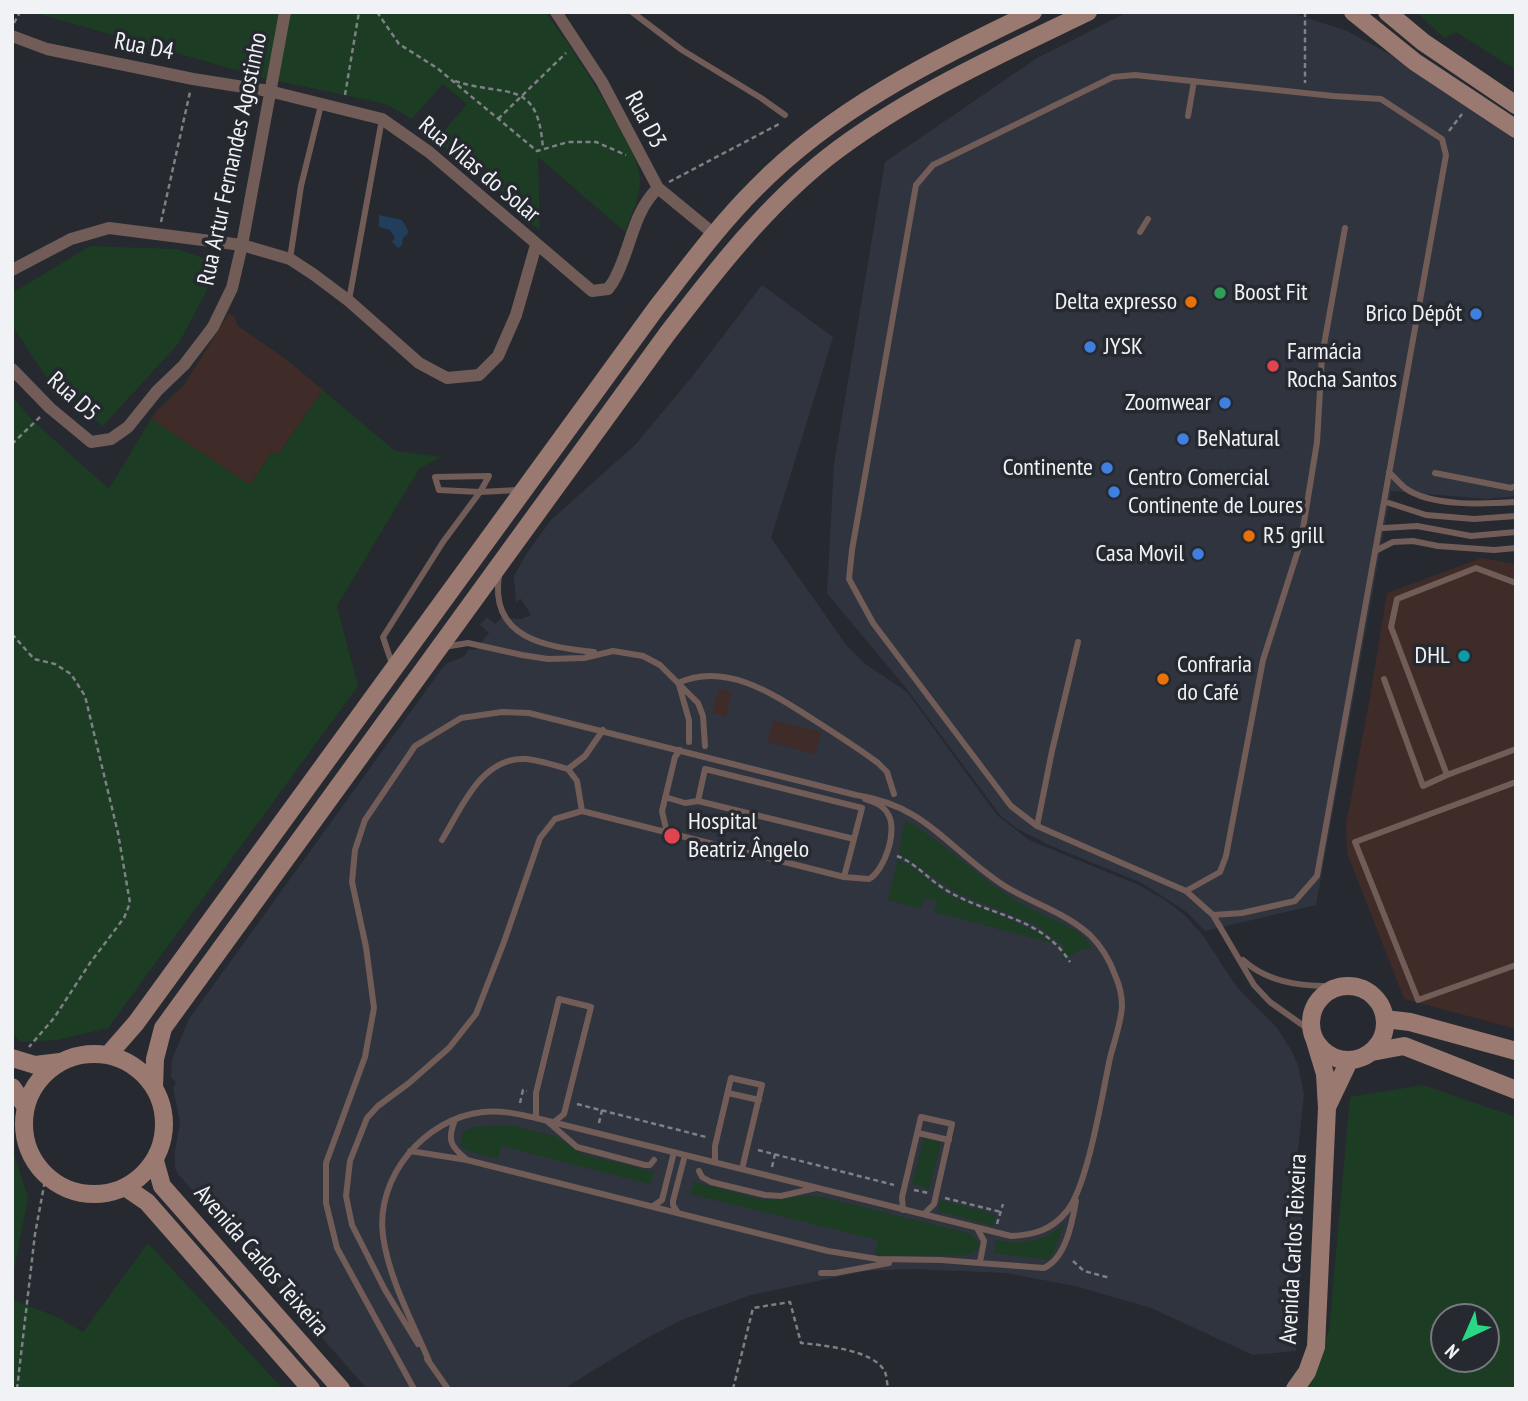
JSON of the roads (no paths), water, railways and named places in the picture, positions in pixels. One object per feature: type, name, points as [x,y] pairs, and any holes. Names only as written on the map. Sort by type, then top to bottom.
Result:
[{"type":"main road","points":[[108,1055],[136,1023],[657,307],[714,234],[788,158],[840,117],[894,82],[1033,12]]},
{"type":"main road","points":[[154,1087],[155,1059],[163,1028],[501,561],[721,264],[782,197],[874,124],[920,96],[1088,12]]},
{"type":"main road","points":[[1353,12],[1415,62],[1516,129]]},
{"type":"main road","points":[[1387,12],[1423,42],[1516,105]]},
{"type":"main road","points":[[1372,1052],[1385,1031],[1385,1019],[1382,1008],[1368,991],[1347,986],[1334,988],[1323,995],[1315,1005],[1311,1018],[1313,1036],[1323,1052],[1335,1059],[1349,1061],[1372,1052],[1404,1046],[1516,1090]]},
{"type":"main road","points":[[1385,1019],[1410,1021],[1516,1051]]},
{"type":"main road","name":"Avenida Carlos Teixeira","points":[[1295,1389],[1307,1372],[1316,1347],[1326,1108],[1325,1074],[1313,1036]]},
{"type":"main road","points":[[15,1059],[35,1065],[60,1062],[82,1054],[108,1055],[125,1060],[144,1073],[154,1087],[164,1115],[163,1139],[155,1161],[139,1179],[125,1188],[94,1195],[70,1191],[46,1175],[34,1160],[24,1138],[26,1107],[30,1094],[43,1075],[60,1062]]},
{"type":"main road","name":"Avenida Carlos Teixeira","points":[[1326,1108],[1349,1061]]},
{"type":"main road","points":[[12,1087],[26,1107]]},
{"type":"main road","name":"Avenida Carlos Teixeira","points":[[155,1161],[162,1186],[341,1389]]},
{"type":"main road","name":"Avenida Carlos Teixeira","points":[[125,1188],[147,1202],[311,1389]]},
{"type":"street","name":"Rua Artur Fernandes Agostinho","points":[[111,439],[128,427],[157,391],[184,365],[213,327],[232,288],[285,12]]},
{"type":"street","name":"Rua D3","points":[[556,12],[602,82],[658,188],[714,234]]},
{"type":"street","name":"Rua D4","points":[[12,36],[47,50],[269,91]]},
{"type":"street","name":"Rua Vilas do Solar","points":[[242,245],[290,259],[349,301],[419,363],[447,378],[479,375],[498,356],[516,315],[536,246],[429,152],[382,119],[269,91]]},
{"type":"street","points":[[536,246],[586,288],[598,291],[608,289],[616,278],[647,199],[658,188]]},
{"type":"street","points":[[12,270],[71,239],[110,228],[242,245]]},
{"type":"street","name":"Rua D5","points":[[12,369],[50,408],[91,442],[111,439]]},
{"type":"lane","points":[[632,12],[682,50],[761,97],[785,115]]},
{"type":"lane","points":[[1213,915],[1242,913],[1295,901],[1317,876],[1446,155],[1444,141],[1420,122],[1381,99],[1135,75],[1113,77],[933,165],[916,185],[849,579],[873,623],[1011,806],[1037,826],[1186,891],[1213,915],[1254,985],[1270,1002],[1313,1036]]},
{"type":"lane","points":[[1188,116],[1194,81]]},
{"type":"lane","points":[[290,259],[301,186],[322,103]]},
{"type":"lane","points":[[349,301],[382,119]]},
{"type":"lane","points":[[1140,232],[1148,219]]},
{"type":"lane","points":[[1186,891],[1220,872],[1226,856],[1263,660],[1301,541],[1317,442],[1322,356],[1345,228]]},
{"type":"lane","points":[[1389,472],[1406,489],[1425,498],[1484,504],[1516,502]]},
{"type":"lane","points":[[1435,473],[1511,488],[1516,486]]},
{"type":"lane","points":[[393,670],[383,637],[443,542],[480,492],[489,476],[435,477],[439,490],[480,492],[524,490]]},
{"type":"lane","points":[[1389,503],[1426,515],[1474,519],[1516,516]]},
{"type":"lane","points":[[1384,528],[1417,526],[1471,536],[1516,533]]},
{"type":"lane","points":[[1375,551],[1393,541],[1494,550],[1516,548]]},
{"type":"lane","points":[[501,561],[497,585],[501,609],[521,634],[550,647],[600,653],[624,652],[643,656],[660,665],[698,703],[703,716],[705,746]]},
{"type":"lane","points":[[1447,775],[1391,627],[1397,599],[1476,568],[1516,583]]},
{"type":"lane","points":[[1037,826],[1078,642]]},
{"type":"lane","points":[[434,654],[444,647],[468,643],[538,658],[584,658],[600,653]]},
{"type":"lane","points":[[678,683],[692,676],[728,678],[774,694],[878,763],[887,772],[894,793]]},
{"type":"lane","points":[[1384,679],[1423,786],[1516,749]]},
{"type":"lane","points":[[678,683],[689,720],[689,742]]},
{"type":"lane","points":[[410,1151],[467,1160],[828,1251],[877,1259],[980,1262],[1038,1269],[1050,1265],[1067,1239],[1122,1006],[1116,976],[1102,949],[1075,923],[1028,900],[988,875],[926,821],[890,802],[530,713],[502,712],[461,718],[415,746],[365,820],[355,850],[352,882],[366,947],[374,1008],[365,1057],[326,1163],[326,1203],[337,1248],[414,1389]]},
{"type":"lane","points":[[568,769],[585,756],[603,730]]},
{"type":"lane","points":[[667,832],[662,811],[675,757],[680,750]]},
{"type":"lane","points":[[442,840],[485,774],[497,765],[523,759],[568,769],[578,781],[582,811]]},
{"type":"lane","points":[[698,802],[705,769],[862,808],[844,877]]},
{"type":"lane","points":[[1516,782],[1355,842],[1418,1000],[1516,965]]},
{"type":"lane","points":[[448,1389],[385,1290],[352,1225],[346,1196],[350,1161],[367,1118],[449,1048],[476,1014],[540,838],[555,819],[582,811],[860,880],[874,876],[880,870],[892,831],[890,816],[880,805],[856,795]]},
{"type":"lane","points":[[665,797],[685,803],[698,802],[854,839]]},
{"type":"lane","points":[[1240,957],[1256,971],[1294,985],[1347,986]]},
{"type":"lane","points":[[536,1118],[536,1093],[559,999],[591,1007],[564,1114],[554,1122]]},
{"type":"lane","points":[[715,1162],[715,1146],[732,1078],[762,1085],[741,1169]]},
{"type":"lane","points":[[728,1093],[759,1101]]},
{"type":"lane","points":[[429,1361],[393,1274],[383,1237],[385,1201],[393,1180],[410,1151],[424,1138],[455,1120],[481,1112],[501,1111],[546,1120],[1011,1236],[1037,1233],[1057,1222],[1077,1196]]},
{"type":"lane","points":[[903,1210],[902,1197],[921,1117],[952,1124],[934,1204],[924,1214]]},
{"type":"lane","points":[[455,1120],[449,1134],[449,1142],[453,1149],[467,1160]]},
{"type":"lane","points":[[546,1120],[584,1150],[645,1165],[650,1165],[654,1160]]},
{"type":"lane","points":[[918,1133],[948,1140]]},
{"type":"lane","points":[[651,1207],[662,1200],[674,1152]]},
{"type":"lane","points":[[680,1214],[675,1210],[673,1201],[685,1155]]},
{"type":"lane","points":[[699,1171],[702,1177],[711,1182],[765,1195],[781,1196],[817,1188]]},
{"type":"lane","points":[[977,1228],[984,1241],[980,1262]]},
{"type":"lane","points":[[821,1273],[835,1273],[905,1260]]},
{"type":"water","points":[[379,215],[402,220],[409,232],[398,248],[392,242],[395,238],[390,230],[379,227]]},
{"type":"place","name":"Boost Fit","points":[[1220,293]]},
{"type":"place","name":"Delta expresso","points":[[1191,302]]},
{"type":"place","name":"Brico Dépôt","points":[[1476,314]]},
{"type":"place","name":"JYSK","points":[[1090,347]]},
{"type":"place","name":"Farmácia Rocha Santos","points":[[1273,366]]},
{"type":"place","name":"Zoomwear","points":[[1225,403]]},
{"type":"place","name":"BeNatural","points":[[1183,439]]},
{"type":"place","name":"Continente","points":[[1107,468]]},
{"type":"place","name":"Centro Comercial Continente de Loures","points":[[1114,492]]},
{"type":"place","name":"R5 grill","points":[[1249,536]]},
{"type":"place","name":"Casa Movil","points":[[1198,554]]},
{"type":"place","name":"DHL","points":[[1464,656]]},
{"type":"place","name":"Confraria do Café","points":[[1163,679]]},
{"type":"place","name":"Hospital Beatriz Ângelo","points":[[672,836]]}]
